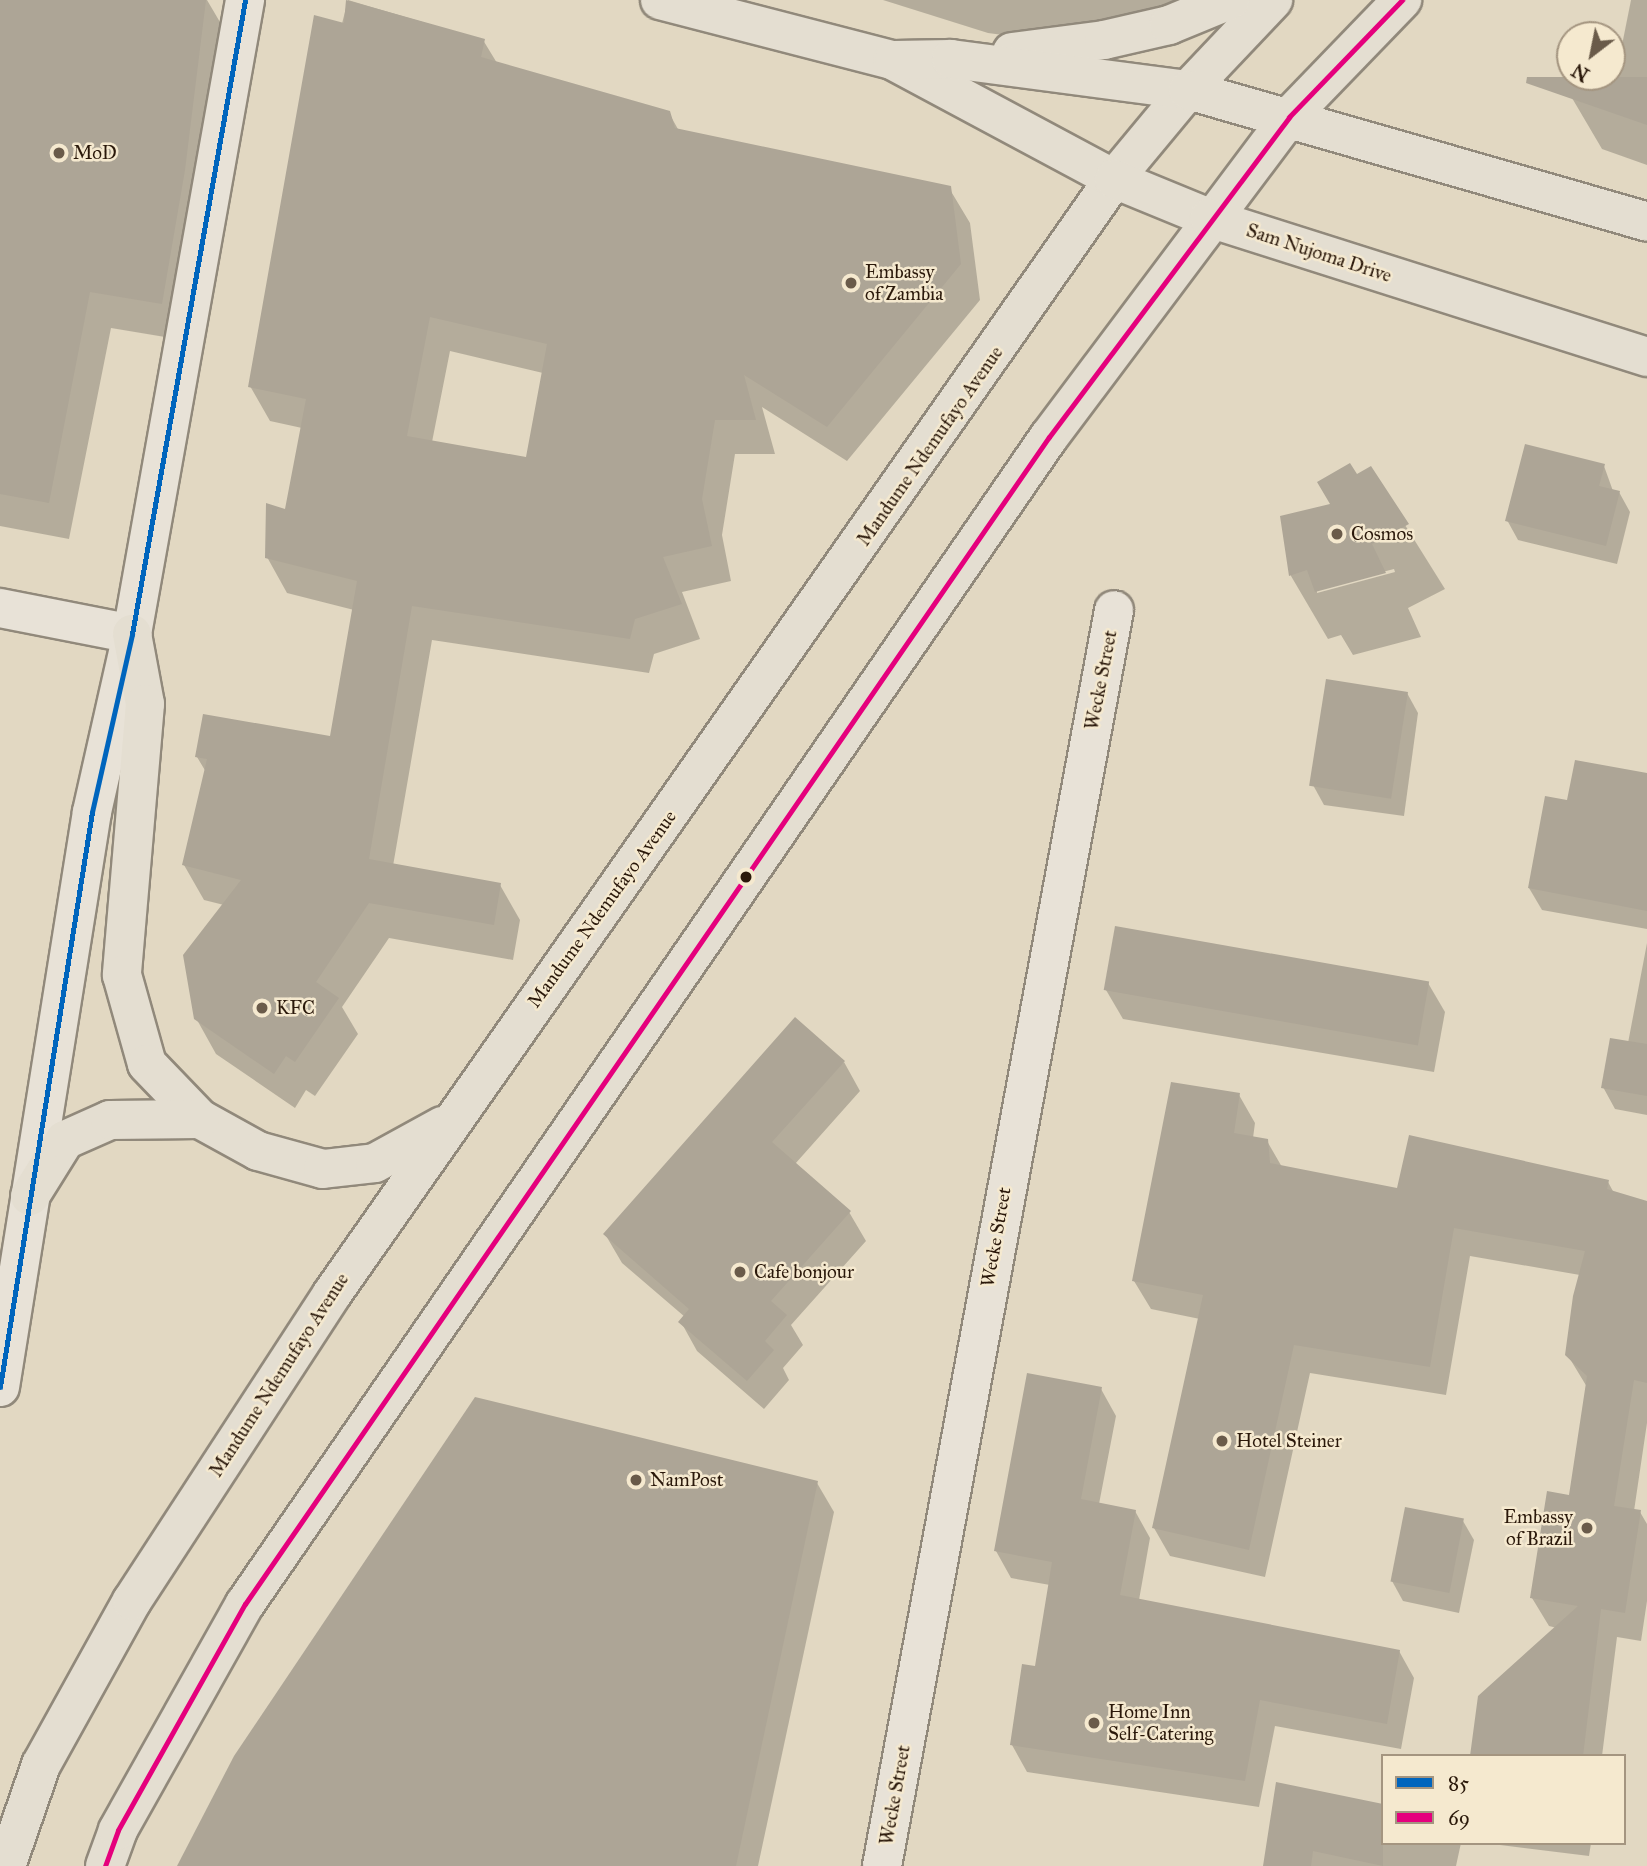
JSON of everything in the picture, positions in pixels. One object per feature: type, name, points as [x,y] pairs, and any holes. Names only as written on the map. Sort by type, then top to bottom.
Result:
[{"type":"main road","name":"Sam Nujoma Drive","points":[[660,0],[892,60],[1114,179],[1209,218],[1647,357]]},
{"type":"main road","points":[[951,60],[1104,40],[1169,25],[1230,0]]},
{"type":"main road","name":"Mandume Ndemufayo Avenue","points":[[6,1866],[41,1765],[132,1601],[450,1122],[626,879],[1114,179],[1188,90],[1273,0]]},
{"type":"main road","points":[[105,1866],[118,1830],[245,1604],[1049,437],[1209,218],[1289,117],[1402,0]]},
{"type":"main road","name":"Sam Nujoma Drive","points":[[892,60],[951,60],[1188,90],[1647,222]]},
{"type":"main road","points":[[132,634],[145,704],[122,975],[147,1064],[200,1119],[258,1151],[323,1169],[375,1163],[450,1122]]},
{"type":"main road","points":[[30,1196],[65,1140],[110,1120],[200,1119]]},
{"type":"street","points":[[0,1387],[92,812],[132,634],[245,0]]},
{"type":"street","points":[[0,608],[132,634]]},
{"type":"street","name":"Wecke Street","points":[[882,1866],[1114,610]]},
{"type":"building","points":[[0,0],[206,0],[185,170],[162,304],[90,292],[49,503],[0,494]]},
{"type":"building","points":[[346,0],[485,39],[481,57],[670,111],[675,128],[951,186],[961,264],[827,427],[744,375],[756,420],[715,420],[702,499],[712,546],[663,557],[682,604],[635,619],[630,639],[412,606],[369,859],[501,883],[494,925],[369,903],[316,982],[339,998],[295,1062],[286,1056],[274,1074],[194,1019],[183,955],[241,880],[182,865],[207,759],[195,757],[203,714],[330,736],[357,581],[265,558],[266,503],[285,509],[306,399],[248,387],[314,15],[344,23]],"holes":[[[430,317],[547,344],[526,457],[407,436]]]},
{"type":"building","points":[[1527,77],[1556,77],[1556,91],[1626,91],[1626,77],[1647,77],[1647,125],[1526,83]]},
{"type":"building","points":[[1525,444],[1605,464],[1599,486],[1620,491],[1606,546],[1505,521]]},
{"type":"building","name":"Cosmos","points":[[1350,463],[1357,474],[1371,466],[1409,524],[1372,544],[1386,573],[1315,592],[1307,570],[1289,576],[1280,516],[1330,504],[1317,482]]},
{"type":"building","points":[[1326,679],[1408,692],[1391,799],[1309,786]]},
{"type":"building","points":[[1575,760],[1647,773],[1647,911],[1528,888],[1545,796],[1567,800]]},
{"type":"building","points":[[1115,926],[1429,981],[1418,1045],[1104,990]]},
{"type":"building","points":[[795,1017],[845,1061],[772,1142],[851,1211],[771,1301],[787,1315],[765,1341],[774,1350],[747,1381],[678,1322],[689,1309],[603,1234]]},
{"type":"building","points":[[1610,1038],[1647,1044],[1647,1096],[1601,1088]]},
{"type":"building","points":[[1171,1082],[1240,1093],[1234,1133],[1268,1139],[1270,1163],[1397,1188],[1409,1135],[1609,1180],[1607,1189],[1647,1201],[1647,1383],[1634,1380],[1614,1506],[1641,1510],[1625,1613],[1601,1609],[1583,1754],[1470,1754],[1478,1696],[1578,1606],[1530,1598],[1547,1491],[1569,1495],[1587,1376],[1565,1355],[1573,1296],[1585,1251],[1454,1228],[1430,1367],[1294,1345],[1249,1550],[1152,1528],[1203,1295],[1132,1281]]},
{"type":"building","points":[[1027,1373],[1102,1387],[1081,1499],[1136,1510],[1120,1595],[1400,1650],[1387,1724],[1260,1700],[1245,1781],[1010,1745],[1022,1664],[1035,1666],[1052,1562],[994,1551]]},
{"type":"building","points":[[475,1397],[818,1481],[736,1866],[177,1866],[234,1756]]},
{"type":"building","points":[[1405,1507],[1464,1518],[1449,1593],[1390,1582]]},
{"type":"building","points":[[1276,1782],[1381,1804],[1383,1866],[1313,1851],[1311,1866],[1263,1866]]},
{"type":"transit line","name":"85","points":[[0,1387],[92,812],[132,634],[245,0]]},
{"type":"transit line","name":"69","points":[[105,1866],[118,1830],[245,1604],[1049,437],[1289,117],[1402,0]]},
{"type":"place","name":"MoD","points":[[59,153]]},
{"type":"place","name":"Embassy of Zambia","points":[[851,283]]},
{"type":"place","name":"Cosmos","points":[[1337,534]]},
{"type":"place","name":"KFC","points":[[262,1008]]},
{"type":"place","name":"Cafe bonjour","points":[[740,1272]]},
{"type":"place","name":"Hotel Steiner","points":[[1222,1441]]},
{"type":"place","name":"NamPost","points":[[636,1480]]},
{"type":"place","name":"Embassy of Brazil","points":[[1587,1528]]},
{"type":"place","name":"Home Inn Self-Catering","points":[[1094,1723]]}]
